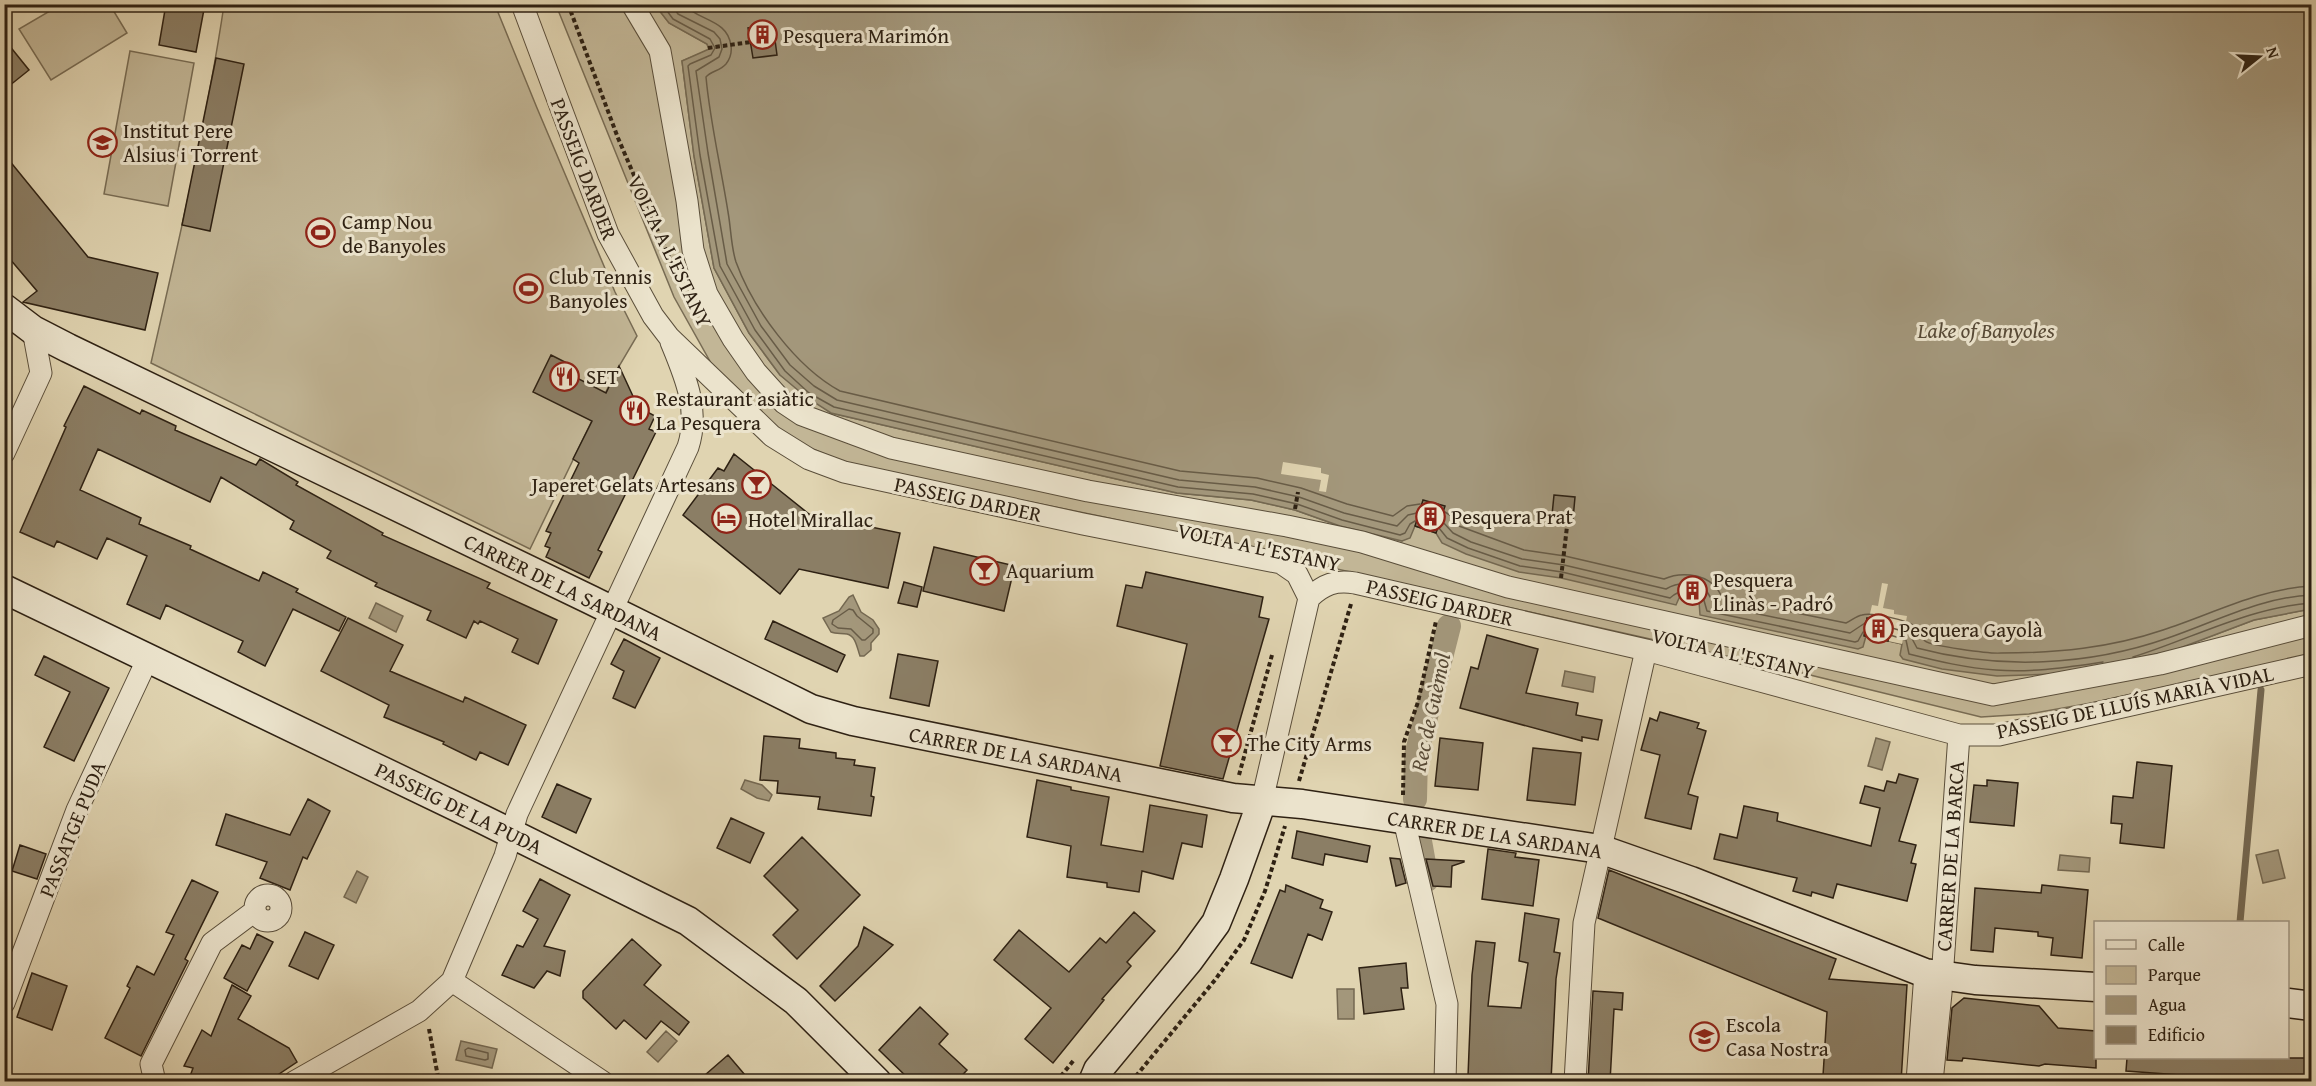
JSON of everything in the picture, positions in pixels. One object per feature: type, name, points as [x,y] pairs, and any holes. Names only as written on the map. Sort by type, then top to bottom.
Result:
[{"type":"main road","name":"CARRER DE LA SARDANA","points":[[4,308],[33,330],[287,455],[613,610],[811,709],[853,721],[1233,798],[1293,803],[1600,849],[1691,881],[1933,974],[1975,980],[2094,987]]},
{"type":"main road","name":"PASSEIG DE LA PUDA","points":[[4,589],[688,921],[796,1000],[877,1082]]},
{"type":"main road","points":[[1080,1075],[1189,960],[1215,923],[1234,879],[1262,801]]},
{"type":"main road","points":[[2289,1003],[2312,1006]]},
{"type":"street","name":"PASSEIG DARDER","points":[[522,4],[608,234],[653,316],[669,337],[772,436],[809,459],[844,472],[1083,524],[1281,558]]},
{"type":"street","name":"PASSEIG DARDER","points":[[632,4],[660,51],[687,201],[693,250],[708,294],[733,339],[756,372],[783,404],[802,415],[891,448],[1088,491],[1291,518]]},
{"type":"street","points":[[4,453],[41,373],[33,330]]},
{"type":"street","points":[[294,1082],[419,1011],[452,981],[511,834],[693,432],[690,393],[669,337]]},
{"type":"street","name":"VOLTA A L'ESTANY","points":[[1291,518],[1508,587],[1993,695],[2160,664],[2312,625]]},
{"type":"street","points":[[1262,801],[1309,598],[1297,574],[1281,558]]},
{"type":"street","name":"PASSEIG DARDER","points":[[1309,598],[1327,584],[1341,581],[1441,601],[1646,650]]},
{"type":"street","points":[[1575,1082],[1584,923],[1646,650]]},
{"type":"street","name":"PASSEIG DE LLUÍS MARIÀ VIDAL","points":[[1646,650],[1959,735],[1998,735],[2312,664]]},
{"type":"street","name":"PASSATGE PUDA","points":[[4,1003],[76,810],[148,657]]},
{"type":"street","name":"CARRER DE LA BARCA","points":[[1917,1082],[1933,974],[1959,735]]},
{"type":"street","points":[[1404,820],[1447,1004],[1444,1082]]},
{"type":"street","points":[[155,1082],[151,1064],[212,943],[255,911]]},
{"type":"street","points":[[1932,1082],[1933,974]]},
{"type":"street","points":[[452,981],[603,1082]]},
{"type":"path","name":"VOLTA A L'ESTANY","points":[[568,4],[618,138],[678,277]]},
{"type":"path","points":[[708,48],[751,42]]},
{"type":"path","points":[[1291,518],[1298,492]]},
{"type":"path","points":[[1561,578],[1568,518]]},
{"type":"path","name":"VOLTA A L'ESTANY","points":[[1281,558],[1335,564]]},
{"type":"path","points":[[1404,820],[1404,742],[1418,702],[1441,601]]},
{"type":"path","points":[[1233,798],[1273,649]]},
{"type":"path","points":[[425,1006],[439,1082]]},
{"type":"green space","points":[[60,5],[110,5],[127,33],[51,80],[19,29]]},
{"type":"green space","name":"Camp Nou de Banyoles","points":[[224,5],[495,5],[615,292],[637,336],[615,373],[530,549],[151,363],[200,140]]},
{"type":"green space","points":[[556,5],[655,5],[669,23],[707,44],[709,50],[682,61],[694,156],[714,268],[749,333],[780,375],[831,413],[1177,493],[1251,500],[1295,510],[1340,526],[1402,541],[1415,526],[1902,644],[2172,651],[2254,620],[2311,609],[2311,655],[2091,703],[2029,714],[1981,717],[1802,673],[1104,517],[851,465],[796,442],[756,410],[711,363],[674,297]]},
{"type":"green space","points":[[130,51],[194,63],[168,206],[104,194]]},
{"type":"water","name":"Lake of Banyoles","points":[[655,5],[2311,5],[2311,609],[2254,620],[2172,651],[2053,674],[1997,676],[1942,669],[1903,659],[1900,655],[1902,644],[1866,636],[1863,647],[1858,649],[1700,615],[1699,601],[1680,596],[1676,605],[1561,578],[1519,572],[1466,554],[1442,543],[1436,533],[1415,526],[1410,538],[1402,541],[1340,526],[1295,510],[1251,500],[1177,493],[831,413],[806,397],[780,375],[749,333],[714,268],[694,156],[682,61],[709,49],[707,44],[669,23]]},
{"type":"water","points":[[853,595],[861,612],[873,620],[879,629],[879,634],[871,643],[871,650],[864,656],[860,656],[856,643],[850,635],[831,632],[823,618],[839,611]]},
{"type":"water","points":[[376,603],[403,616],[396,632],[369,618]]},
{"type":"water","points":[[1565,671],[1595,677],[1593,692],[1562,686]]},
{"type":"water","points":[[1876,738],[1890,742],[1882,770],[1868,766]]},
{"type":"water","points":[[745,780],[762,785],[772,795],[769,801],[757,798],[741,789]]},
{"type":"water","points":[[2278,850],[2285,878],[2263,883],[2256,855]]},
{"type":"water","points":[[2060,855],[2090,858],[2089,872],[2058,870]]},
{"type":"water","points":[[357,871],[368,877],[356,903],[344,897]]},
{"type":"water","points":[[1337,989],[1354,989],[1354,1019],[1338,1019]]},
{"type":"water","points":[[666,1031],[677,1041],[658,1062],[647,1052]]},
{"type":"water","points":[[461,1041],[497,1049],[492,1068],[456,1060]]},
{"type":"pier","points":[[1283,462],[1321,468],[1321,473],[1329,475],[1326,492],[1319,491],[1321,480],[1281,474]]},
{"type":"pier","points":[[1882,583],[1888,584],[1883,608],[1894,610],[1894,614],[1907,616],[1902,644],[1888,641],[1891,623],[1869,618],[1872,605],[1878,606]]},
{"type":"building","points":[[166,4],[205,4],[196,52],[159,45]]},
{"type":"building","name":"Pesquera Marimón","points":[[773,25],[777,55],[753,58],[748,28]]},
{"type":"building","points":[[4,39],[29,70],[4,90]]},
{"type":"building","points":[[216,58],[244,64],[210,231],[182,225]]},
{"type":"building","points":[[4,154],[88,257],[158,273],[145,330],[23,302],[37,291],[4,252]]},
{"type":"building","points":[[551,355],[573,366],[569,374],[606,393],[619,366],[638,407],[655,416],[649,429],[656,432],[598,550],[602,552],[589,578],[546,557],[550,548],[545,546],[551,533],[546,531],[579,463],[573,459],[592,421],[533,392]]},
{"type":"building","points":[[84,386],[140,414],[142,410],[176,426],[175,430],[256,465],[260,459],[298,482],[296,485],[383,533],[382,535],[490,583],[487,588],[557,620],[538,664],[512,652],[518,639],[480,621],[478,624],[474,621],[466,638],[427,620],[431,611],[375,586],[377,583],[327,558],[331,551],[290,529],[294,521],[221,477],[210,502],[98,449],[80,490],[141,518],[139,524],[191,546],[190,549],[259,581],[263,572],[298,589],[296,592],[346,617],[339,631],[293,609],[265,666],[238,652],[243,641],[166,605],[160,619],[127,604],[147,556],[107,538],[97,559],[57,541],[54,547],[20,532],[66,427],[64,426]]},
{"type":"building","points":[[734,454],[809,514],[900,533],[888,588],[799,569],[780,594],[683,515],[718,468],[724,471]]},
{"type":"building","points":[[1554,495],[1575,497],[1573,519],[1552,515]]},
{"type":"building","name":"Pesquera Prat","points":[[1423,500],[1445,506],[1436,533],[1415,526]]},
{"type":"building","points":[[934,547],[1011,565],[1009,572],[1013,573],[1004,611],[923,591]]},
{"type":"building","points":[[1146,572],[1263,597],[1259,617],[1269,619],[1223,779],[1160,766],[1187,644],[1117,626],[1126,585],[1142,588]]},
{"type":"building","points":[[904,582],[922,587],[917,607],[898,603]]},
{"type":"building","points":[[348,618],[403,645],[390,671],[463,702],[465,697],[526,725],[508,765],[480,752],[476,760],[443,744],[444,742],[384,717],[389,705],[321,671]]},
{"type":"building","name":"Pesquera Gayolà","points":[[1867,618],[1891,623],[1888,641],[1864,636]]},
{"type":"building","points":[[773,621],[845,655],[837,672],[765,639]]},
{"type":"building","points":[[1487,635],[1538,649],[1526,693],[1578,703],[1576,715],[1602,720],[1598,740],[1582,737],[1582,741],[1460,708],[1471,667],[1478,669]]},
{"type":"building","points":[[624,639],[660,658],[635,708],[613,698],[624,671],[611,664]]},
{"type":"building","points":[[898,654],[938,661],[929,706],[890,698]]},
{"type":"building","points":[[44,656],[109,688],[74,761],[44,747],[70,692],[35,675]]},
{"type":"building","points":[[1660,712],[1699,723],[1697,728],[1706,731],[1688,794],[1698,797],[1691,829],[1645,818],[1660,755],[1641,750],[1650,718],[1657,721]]},
{"type":"building","points":[[764,736],[800,739],[799,748],[836,753],[836,758],[855,760],[854,765],[875,768],[871,816],[818,809],[820,797],[777,793],[778,781],[760,780]]},
{"type":"building","points":[[1440,738],[1483,743],[1478,790],[1435,786]]},
{"type":"building","points":[[1533,748],[1581,753],[1575,805],[1527,800]]},
{"type":"building","points":[[2137,762],[2172,766],[2164,848],[2120,843],[2122,824],[2111,823],[2113,796],[2133,798]]},
{"type":"building","points":[[1899,774],[1918,779],[1899,841],[1916,845],[1911,863],[1916,864],[1907,901],[1837,884],[1833,898],[1812,892],[1811,896],[1793,891],[1797,878],[1714,859],[1720,834],[1737,838],[1744,806],[1778,813],[1777,821],[1871,846],[1880,808],[1860,803],[1865,786],[1884,791],[1887,781],[1896,783]]},
{"type":"building","points":[[1037,780],[1071,787],[1071,790],[1109,797],[1101,845],[1143,852],[1150,805],[1207,815],[1202,847],[1182,843],[1173,879],[1142,871],[1139,892],[1107,887],[1107,883],[1067,877],[1071,846],[1027,837]]},
{"type":"building","points":[[1987,780],[2018,783],[2014,826],[1970,822],[1974,785],[1987,786]]},
{"type":"building","points":[[557,784],[591,799],[576,833],[542,817]]},
{"type":"building","points":[[308,799],[330,811],[307,859],[303,857],[290,890],[260,878],[267,862],[216,845],[226,814],[290,835]]},
{"type":"building","points":[[731,818],[764,833],[750,863],[717,848]]},
{"type":"building","points":[[1297,831],[1370,846],[1367,862],[1325,854],[1323,865],[1292,858]]},
{"type":"building","points":[[802,837],[860,895],[797,959],[773,935],[798,910],[764,876]]},
{"type":"building","points":[[20,845],[46,854],[37,879],[12,871]]},
{"type":"building","points":[[1488,849],[1516,853],[1515,857],[1539,860],[1533,906],[1482,899]]},
{"type":"building","points":[[1390,858],[1400,859],[1406,883],[1396,886]]},
{"type":"building","points":[[1426,859],[1464,862],[1452,866],[1451,887],[1433,886]]},
{"type":"building","points":[[1609,870],[1836,959],[1829,979],[1907,985],[1901,1082],[1869,1082],[1823,1076],[1827,1012],[1598,918]]},
{"type":"building","points":[[540,879],[570,895],[544,946],[565,951],[560,976],[547,971],[534,988],[502,975],[517,945],[523,947],[538,919],[523,911]]},
{"type":"building","points":[[192,880],[218,892],[185,959],[188,961],[141,1056],[105,1038],[130,988],[127,986],[137,966],[154,975],[174,935],[166,932]]},
{"type":"building","points":[[1286,885],[1323,900],[1320,908],[1332,912],[1322,940],[1308,934],[1292,978],[1251,963],[1280,890],[1285,892]]},
{"type":"building","points":[[2042,885],[2088,890],[2082,958],[2051,955],[2053,938],[2038,936],[2038,932],[1995,928],[1993,952],[1971,950],[1975,888],[2041,893]]},
{"type":"building","points":[[1134,912],[1155,931],[1127,962],[1131,966],[1102,999],[1104,1000],[1053,1063],[1025,1039],[1051,1008],[994,960],[1019,930],[1069,972],[1100,938],[1106,943]]},
{"type":"building","points":[[1525,913],[1559,919],[1554,952],[1560,953],[1556,979],[1551,1081],[1468,1076],[1472,975],[1476,941],[1495,943],[1488,1006],[1521,1008],[1528,963],[1519,961]]},
{"type":"building","points":[[864,927],[893,945],[835,1001],[820,986],[858,946]]},
{"type":"building","points":[[305,932],[334,945],[318,979],[289,966]]},
{"type":"building","points":[[257,934],[273,942],[247,991],[224,978],[242,945],[250,949]]},
{"type":"building","points":[[632,939],[661,965],[644,985],[689,1022],[679,1035],[661,1021],[646,1039],[624,1020],[616,1029],[583,998],[583,991]]},
{"type":"building","points":[[1406,963],[1408,988],[1401,988],[1404,1009],[1364,1014],[1359,968]]},
{"type":"building","points":[[32,973],[67,986],[52,1030],[17,1017]]},
{"type":"building","points":[[232,985],[251,996],[238,1019],[289,1048],[297,1062],[267,1082],[188,1082],[193,1068],[184,1066],[202,1030],[211,1036]]},
{"type":"building","points":[[1593,991],[1623,993],[1622,1010],[1614,1009],[1610,1082],[1588,1082]]},
{"type":"building","points":[[1964,998],[2039,1006],[2058,1028],[2094,1031],[2096,1068],[2045,1064],[2039,1066],[1963,1058],[1962,1061],[1947,1060],[1952,1008]]},
{"type":"building","points":[[920,1007],[948,1034],[939,1044],[967,1070],[956,1082],[912,1082],[879,1050]]},
{"type":"building","points":[[728,1055],[751,1082],[697,1082]]},
{"type":"building","points":[[2312,1058],[2312,1082],[2234,1082],[2234,1079],[2126,1071],[2127,1059]]},
{"type":"waterway","name":"Rec de Guèmol","points":[[1415,799],[1416,756],[1449,626]]},
{"type":"waterway","points":[[2240,921],[2261,690]]},
{"type":"waterway","name":"Rec de Guèmol","points":[[1420,841],[1427,880]]},
{"type":"place","name":"Pesquera Marimón","points":[[762,35]]},
{"type":"place","name":"Institut Pere Alsius i Torrent","points":[[102,142]]},
{"type":"place","name":"Camp Nou de Banyoles","points":[[321,233]]},
{"type":"place","name":"Club Tennis Banyoles","points":[[528,288]]},
{"type":"place","name":"SET","points":[[565,376]]},
{"type":"place","name":"Restaurant asiàtic La Pesquera","points":[[635,410]]},
{"type":"place","name":"Japeret Gelats Artesans","points":[[756,484]]},
{"type":"place","name":"Pesquera Prat","points":[[1430,516]]},
{"type":"place","name":"Hotel Mirallac","points":[[727,519]]},
{"type":"place","name":"Aquarium","points":[[985,570]]},
{"type":"place","name":"Pesquera Llinàs - Padró","points":[[1692,591]]},
{"type":"place","name":"Pesquera Gayolà","points":[[1878,629]]},
{"type":"place","name":"The City Arms","points":[[1226,743]]},
{"type":"place","name":"Escola Casa Nostra","points":[[1705,1036]]}]
